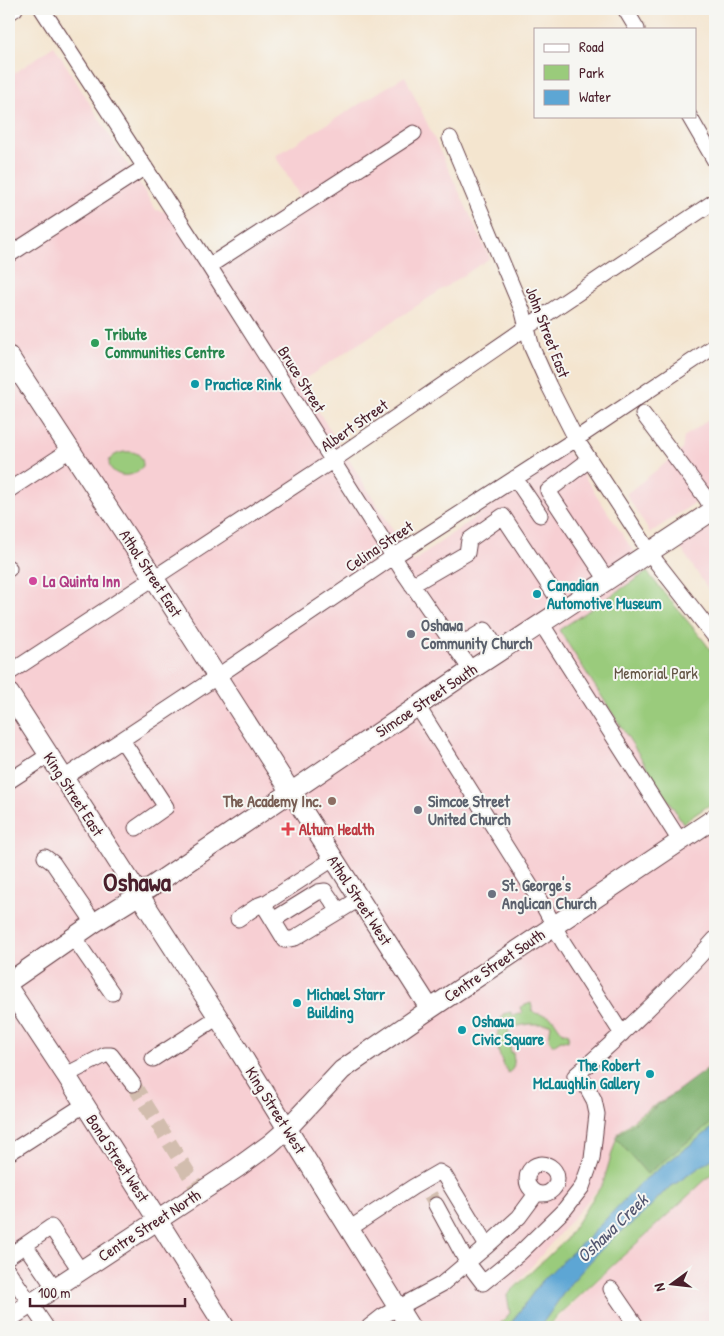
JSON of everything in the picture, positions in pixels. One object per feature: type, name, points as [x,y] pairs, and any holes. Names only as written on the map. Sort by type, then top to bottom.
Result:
[{"type":"main road","name":"Athol Street East","points":[[9,356],[154,578],[290,792]]},
{"type":"main road","name":"Simcoe Street South","points":[[9,982],[499,651],[714,509]]},
{"type":"main road","name":"King Street East","points":[[9,693],[139,895]]},
{"type":"main road","name":"Athol Street West","points":[[290,792],[430,1009]]},
{"type":"main road","name":"Centre Street South","points":[[287,1129],[342,1070],[715,818]]},
{"type":"main road","name":"King Street West","points":[[139,895],[218,1017],[410,1327]]},
{"type":"main road","name":"Bond Street West","points":[[9,989],[66,1075],[225,1327]]},
{"type":"main road","name":"Centre Street North","points":[[9,1318],[237,1168],[287,1129]]},
{"type":"street","points":[[9,13],[15,9]]},
{"type":"street","name":"Bruce Street","points":[[42,9],[209,266],[393,557],[471,670]]},
{"type":"street","points":[[625,9],[636,28]]},
{"type":"street","points":[[690,118],[715,161]]},
{"type":"street","points":[[209,266],[414,133]]},
{"type":"street","name":"John Street East","points":[[450,138],[523,312],[532,348],[576,439],[649,552],[715,637]]},
{"type":"street","points":[[9,255],[145,167]]},
{"type":"street","name":"Albert Street","points":[[9,673],[332,461],[715,201]]},
{"type":"street","name":"Celina Street","points":[[64,778],[393,557],[576,439],[715,346]]},
{"type":"street","points":[[643,414],[714,509]]},
{"type":"street","points":[[9,490],[70,450]]},
{"type":"street","points":[[590,460],[548,491],[607,580]]},
{"type":"street","points":[[515,478],[540,515]]},
{"type":"street","points":[[490,494],[564,608]]},
{"type":"street","points":[[412,585],[467,552],[468,540],[503,516]]},
{"type":"street","points":[[541,623],[680,842]]},
{"type":"street","points":[[454,644],[461,640],[467,641],[485,630],[499,651]]},
{"type":"street","points":[[418,707],[622,1034]]},
{"type":"street","points":[[122,740],[166,807],[136,828]]},
{"type":"street","points":[[9,781],[49,755]]},
{"type":"street","points":[[45,857],[54,863],[94,923]]},
{"type":"street","points":[[238,919],[333,859]]},
{"type":"street","points":[[273,920],[318,892],[325,891],[339,911]]},
{"type":"street","points":[[262,904],[285,940],[295,938],[359,898]]},
{"type":"street","points":[[74,938],[112,993]]},
{"type":"street","points":[[429,1194],[468,1261],[484,1282],[520,1254],[565,1209],[582,1187],[592,1160],[597,1114],[594,1100],[577,1074],[670,989],[715,939]]},
{"type":"street","points":[[153,1059],[218,1017]]},
{"type":"street","points":[[66,1075],[105,1055],[111,1055],[134,1084]]},
{"type":"street","points":[[9,1153],[84,1105]]},
{"type":"street","points":[[349,1229],[429,1194],[439,1172],[444,1174],[487,1246]]},
{"type":"street","points":[[369,1327],[383,1316],[442,1284],[519,1217],[536,1194]]},
{"type":"street","points":[[9,1256],[51,1227],[80,1270]]},
{"type":"street","points":[[25,1245],[54,1287]]},
{"type":"street","points":[[9,1272],[46,1327]]},
{"type":"street","points":[[611,1288],[637,1327]]},
{"type":"street","points":[[384,1327],[397,1308]]},
{"type":"shaded area","points":[[54,46],[156,210],[184,215],[211,256],[301,198],[275,156],[405,76],[490,258],[300,382],[413,562],[567,450],[647,572],[559,630],[695,839],[715,828],[715,1069],[619,1133],[603,1183],[507,1295],[510,1313],[497,1327],[9,1327],[9,77]]},
{"type":"shaded area","points":[[715,415],[715,489],[650,533],[626,494],[682,450],[684,437]]},
{"type":"shaded area","points":[[715,524],[715,593],[712,595],[680,547]]},
{"type":"shaded area","points":[[715,1171],[715,1327],[549,1327],[612,1267]]},
{"type":"green space","points":[[124,452],[131,452],[140,456],[143,466],[135,473],[119,474],[113,471],[110,466],[110,461],[114,456]]},
{"type":"green space","name":"Memorial Park","points":[[647,572],[715,656],[715,801],[683,823],[559,630]]},
{"type":"green space","points":[[531,1003],[535,1013],[553,1019],[562,1032],[569,1034],[568,1041],[561,1040],[553,1045],[549,1039],[551,1024],[529,1024],[508,1028],[514,1062],[512,1069],[508,1073],[498,1051],[497,1038],[500,1023],[503,1014],[511,1012],[513,1016],[522,1013],[520,1007]]},
{"type":"green space","points":[[715,1063],[715,1120],[647,1174],[615,1137]]},
{"type":"green space","points":[[715,1069],[715,1171],[546,1327],[497,1327],[510,1313],[507,1295],[566,1239],[603,1183],[618,1133],[642,1113]]},
{"type":"water","name":"Oshawa Creek","points":[[715,1126],[715,1157],[666,1190],[641,1216],[612,1239],[570,1284],[540,1327],[508,1327],[541,1282],[588,1238],[639,1184]]},
{"type":"tunnel","points":[[133,1084],[200,1192]]},
{"type":"tunnel","points":[[430,1195],[436,1205]]},
{"type":"place","name":"Tribute Communities Centre","points":[[95,343]]},
{"type":"place","name":"Practice Rink","points":[[195,384]]},
{"type":"place","name":"La Quinta Inn","points":[[33,581]]},
{"type":"place","name":"Canadian Automotive Museum","points":[[537,594]]},
{"type":"place","name":"Oshawa Community Church","points":[[411,634]]},
{"type":"place","name":"The Academy Inc.","points":[[332,801]]},
{"type":"place","name":"Simcoe Street United Church","points":[[418,810]]},
{"type":"place","name":"Altum Health","points":[[288,829]]},
{"type":"place","name":"St. George's Anglican Church","points":[[492,894]]},
{"type":"place","name":"Michael Starr Building","points":[[297,1003]]},
{"type":"place","name":"Oshawa Civic Square","points":[[462,1030]]},
{"type":"place","name":"The Robert McLaughlin Gallery","points":[[650,1074]]},
{"type":"district","name":"Oshawa","points":[[137,881]]}]
